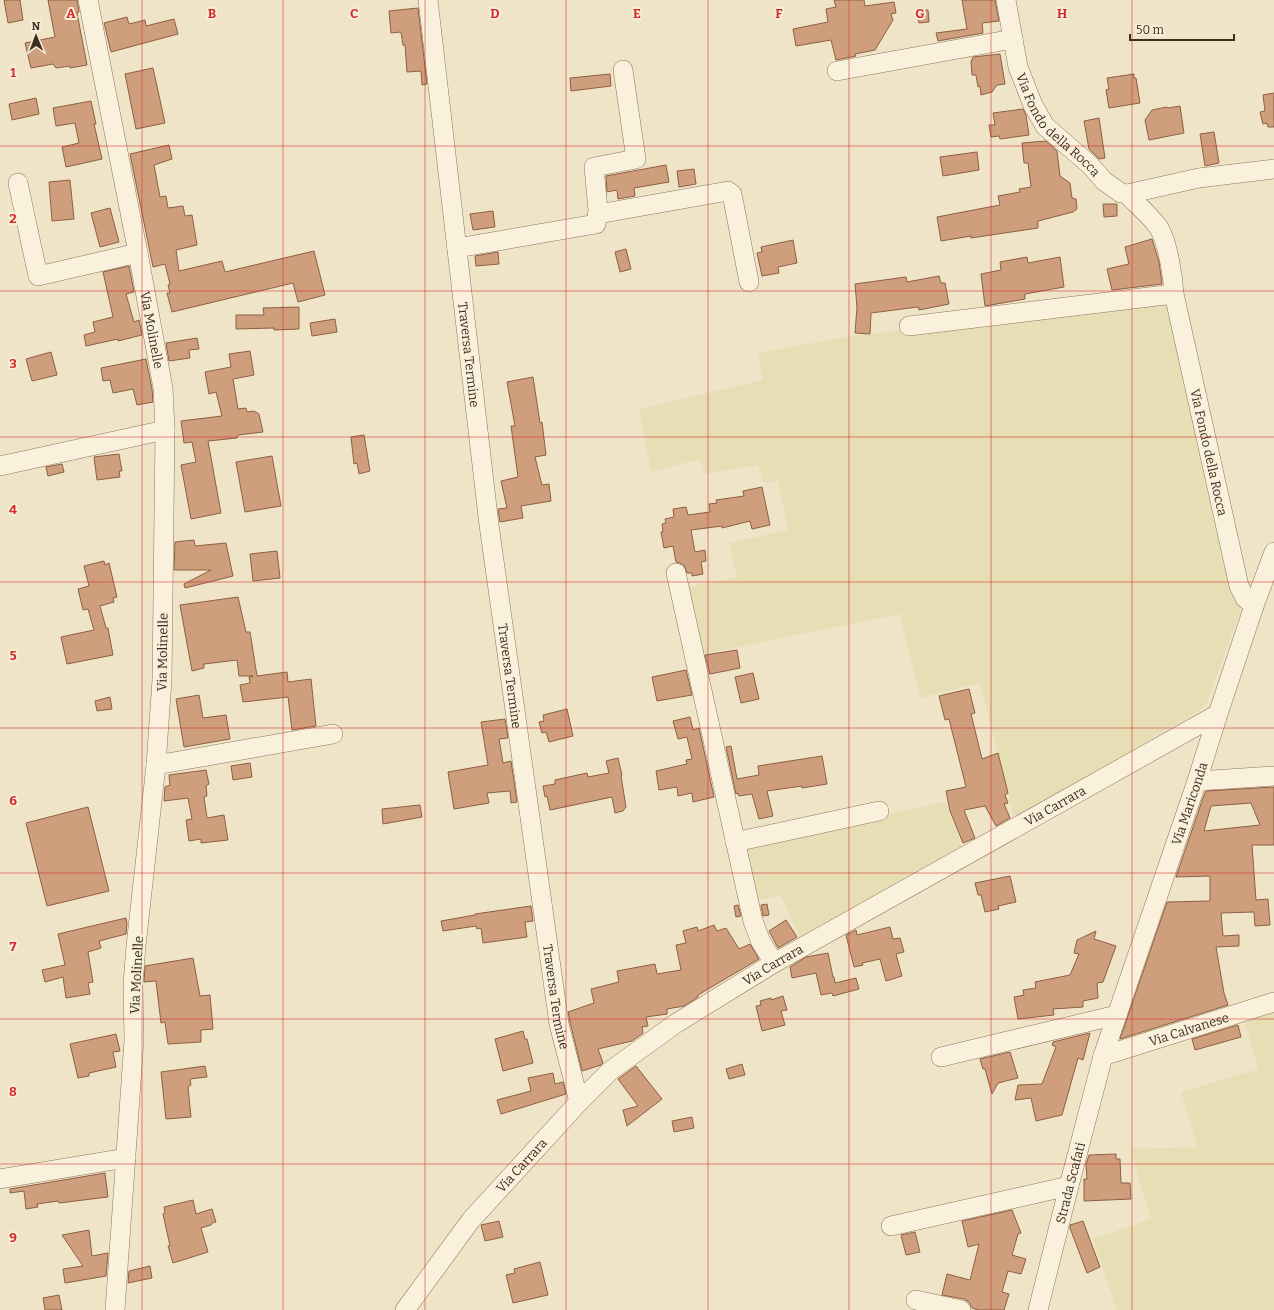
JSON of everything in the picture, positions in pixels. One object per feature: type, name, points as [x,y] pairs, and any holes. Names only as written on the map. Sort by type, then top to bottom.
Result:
[{"type":"street","name":"Via Molinelle","points":[[88,0],[138,253],[162,388],[165,430],[162,680],[156,765],[134,969],[134,1040],[115,1310]]},
{"type":"street","name":"Traversa Termine","points":[[428,0],[489,525],[559,1024],[579,1102]]},
{"type":"street","name":"Via Fondo della Rocca","points":[[1006,0],[1018,67],[1032,106],[1045,126],[1090,165],[1104,181],[1121,193],[1127,194],[1160,230],[1172,273],[1174,294],[1239,586],[1245,598],[1254,606]]},
{"type":"street","points":[[837,71],[1013,39]]},
{"type":"street","points":[[457,248],[596,224],[598,210],[594,167],[636,159],[623,70]]},
{"type":"street","points":[[1127,194],[1199,178],[1274,169]]},
{"type":"street","points":[[18,183],[38,276],[138,253]]},
{"type":"street","points":[[598,214],[728,191],[732,194],[749,282]]},
{"type":"street","points":[[909,326],[1174,294]]},
{"type":"street","points":[[0,466],[165,430]]},
{"type":"street","name":"Via Mariconda","points":[[1103,1056],[1197,780],[1254,606],[1274,552]]},
{"type":"street","points":[[676,573],[753,921],[762,942],[774,963]]},
{"type":"street","name":"Via Carrara","points":[[405,1310],[471,1220],[579,1102],[610,1071],[675,1024],[774,963],[1218,714]]},
{"type":"street","points":[[156,765],[333,734]]},
{"type":"street","points":[[1197,780],[1274,776]]},
{"type":"street","points":[[735,842],[879,811]]},
{"type":"street","name":"Via Calvanese","points":[[1103,1056],[1274,1002]]},
{"type":"street","points":[[941,1057],[1117,1015]]},
{"type":"street","name":"Strada Scafati","points":[[1038,1310],[1068,1186],[1103,1056]]},
{"type":"street","points":[[0,1179],[126,1158]]},
{"type":"street","points":[[891,1226],[1068,1186]]},
{"type":"street","points":[[916,1300],[961,1310]]},
{"type":"shaded area","points":[[1169,297],[1242,607],[1206,705],[1192,715],[1072,785],[1014,817],[980,683],[920,698],[900,614],[698,655],[684,588],[737,577],[729,543],[788,530],[778,481],[764,483],[758,465],[704,474],[700,459],[651,472],[639,409],[763,380],[758,353],[846,337]]},
{"type":"shaded area","points":[[945,802],[962,846],[800,936],[780,895],[755,901],[745,849],[751,844]]},
{"type":"shaded area","points":[[1274,1007],[1274,1310],[1117,1310],[1093,1239],[1151,1219],[1130,1149],[1198,1147],[1181,1092],[1259,1069],[1243,1017]]},
{"type":"building","points":[[4,0],[20,0],[23,20],[8,23]]},
{"type":"building","points":[[48,0],[77,0],[79,12],[77,13],[87,65],[70,68],[70,66],[56,68],[53,64],[31,68],[25,43],[55,37]]},
{"type":"building","points":[[834,0],[864,0],[865,6],[894,2],[896,13],[891,14],[893,20],[875,50],[836,60],[831,40],[796,46],[793,29],[828,22],[826,9],[836,7]]},
{"type":"building","points":[[962,0],[995,0],[999,21],[982,23],[983,33],[938,41],[936,33],[967,29]]},
{"type":"building","points":[[418,8],[427,84],[422,85],[421,71],[407,72],[405,45],[403,45],[401,32],[391,33],[389,11]]},
{"type":"building","points":[[928,10],[929,22],[919,23],[917,11]]},
{"type":"building","points":[[127,17],[129,24],[145,20],[146,26],[174,19],[178,34],[111,52],[104,23]]},
{"type":"building","points":[[1000,54],[1005,84],[997,85],[992,92],[981,95],[980,86],[978,87],[976,75],[972,75],[971,62],[973,57]]},
{"type":"building","points":[[153,68],[165,123],[136,129],[125,74]]},
{"type":"building","points":[[610,74],[611,86],[571,91],[570,78]]},
{"type":"building","points":[[1134,74],[1140,103],[1109,108],[1106,90],[1109,89],[1107,78]]},
{"type":"building","points":[[1274,93],[1274,127],[1268,127],[1267,123],[1263,124],[1260,112],[1265,111],[1263,95]]},
{"type":"building","points":[[36,98],[39,114],[12,120],[9,104]]},
{"type":"building","points":[[91,101],[96,124],[94,124],[102,159],[66,167],[62,147],[79,143],[75,123],[56,126],[53,108]]},
{"type":"building","points":[[1180,106],[1184,133],[1149,140],[1145,120],[1152,110]]},
{"type":"building","points":[[1023,109],[1026,115],[1029,135],[1000,139],[999,136],[991,137],[989,125],[995,125],[993,113]]},
{"type":"building","points":[[1099,118],[1105,158],[1099,159],[1089,149],[1084,121]]},
{"type":"building","points":[[1214,132],[1219,163],[1205,166],[1200,134]]},
{"type":"building","points":[[1046,141],[1057,151],[1060,176],[1070,183],[1072,198],[1076,199],[1077,209],[1073,212],[1038,221],[1038,228],[941,241],[937,217],[1000,205],[998,196],[1020,192],[1019,189],[1031,187],[1028,163],[1024,163],[1022,143]]},
{"type":"building","points":[[169,145],[172,159],[154,165],[160,197],[166,196],[168,208],[183,206],[185,216],[192,215],[197,245],[176,250],[179,271],[222,261],[225,272],[314,251],[325,295],[298,302],[293,283],[172,312],[167,293],[170,293],[168,285],[170,284],[165,264],[153,267],[130,154]]},
{"type":"building","points":[[977,152],[979,170],[943,176],[940,157]]},
{"type":"building","points":[[666,165],[669,182],[634,188],[635,196],[618,199],[617,190],[607,192],[606,176]]},
{"type":"building","points":[[694,169],[696,184],[679,187],[677,171]]},
{"type":"building","points":[[70,180],[74,219],[52,221],[49,182]]},
{"type":"building","points":[[1103,204],[1117,204],[1117,216],[1104,217]]},
{"type":"building","points":[[110,208],[119,242],[100,247],[91,213]]},
{"type":"building","points":[[493,211],[495,227],[473,230],[470,214]]},
{"type":"building","points":[[1152,239],[1159,262],[1162,284],[1112,290],[1107,269],[1129,264],[1125,247]]},
{"type":"building","points":[[793,240],[797,263],[778,267],[779,273],[762,276],[757,253],[762,252],[761,247]]},
{"type":"building","points":[[626,249],[631,269],[620,272],[615,252]]},
{"type":"building","points":[[498,252],[499,264],[476,266],[475,256]]},
{"type":"building","points":[[1027,257],[1028,263],[1060,257],[1064,287],[1025,294],[1025,299],[985,306],[981,274],[1001,270],[1000,262]]},
{"type":"building","points":[[129,266],[134,292],[126,294],[134,322],[139,320],[142,335],[118,341],[118,339],[86,346],[84,335],[95,332],[93,322],[113,317],[103,272]]},
{"type":"building","points":[[939,276],[941,283],[945,283],[949,304],[919,310],[918,307],[871,313],[870,334],[855,333],[857,307],[855,284],[906,277],[907,282]]},
{"type":"building","points":[[299,307],[299,329],[236,329],[236,315],[264,315],[263,308]]},
{"type":"building","points":[[335,319],[337,332],[312,336],[310,323]]},
{"type":"building","points":[[197,338],[199,349],[189,350],[190,358],[169,361],[166,343]]},
{"type":"building","points":[[250,351],[254,375],[233,379],[238,409],[246,408],[247,412],[254,411],[259,414],[263,432],[238,435],[237,438],[208,441],[221,513],[191,519],[181,465],[196,462],[192,442],[184,443],[181,421],[222,416],[216,392],[209,394],[205,372],[231,367],[229,354]]},
{"type":"building","points":[[51,352],[57,375],[32,381],[26,359]]},
{"type":"building","points":[[146,359],[153,402],[137,405],[133,389],[113,393],[110,380],[103,381],[101,368]]},
{"type":"building","points":[[533,377],[540,423],[542,422],[546,455],[535,457],[542,485],[549,484],[551,501],[521,506],[523,518],[500,522],[498,509],[507,508],[501,481],[518,477],[511,426],[515,426],[507,382]]},
{"type":"building","points":[[364,435],[370,471],[359,474],[357,463],[354,464],[351,437]]},
{"type":"building","points":[[119,454],[122,471],[119,471],[120,477],[97,480],[94,457]]},
{"type":"building","points":[[272,456],[281,506],[245,512],[236,462]]},
{"type":"building","points":[[62,464],[64,472],[48,476],[46,467]]},
{"type":"building","points":[[762,487],[770,525],[752,529],[750,521],[722,528],[722,526],[691,530],[695,552],[705,550],[706,561],[701,562],[703,574],[692,576],[692,573],[687,573],[684,565],[676,562],[673,546],[664,548],[661,532],[663,532],[662,524],[666,523],[665,519],[674,517],[673,509],[686,507],[688,515],[710,512],[709,504],[717,503],[716,500],[744,496],[743,491]]},
{"type":"building","points":[[194,540],[195,546],[226,543],[233,576],[185,588],[184,584],[211,570],[174,570],[175,542]]},
{"type":"building","points":[[277,551],[280,578],[253,581],[250,554]]},
{"type":"building","points":[[104,561],[105,565],[109,563],[117,597],[113,598],[114,602],[100,606],[106,628],[108,628],[113,655],[67,664],[61,637],[94,630],[88,609],[83,610],[78,589],[89,586],[84,566]]},
{"type":"building","points":[[238,597],[246,632],[250,632],[257,676],[287,672],[288,682],[311,679],[316,726],[292,730],[288,697],[243,702],[240,685],[250,683],[249,677],[253,676],[239,676],[237,660],[204,664],[204,668],[192,671],[180,605]]},
{"type":"building","points":[[737,650],[740,668],[710,674],[705,655]]},
{"type":"building","points":[[686,670],[692,695],[657,701],[652,677]]},
{"type":"building","points":[[753,673],[759,699],[741,703],[735,677]]},
{"type":"building","points":[[969,689],[975,713],[971,714],[982,759],[998,753],[1008,793],[1005,795],[1008,803],[1004,804],[1010,818],[996,826],[985,806],[964,810],[975,838],[963,843],[950,811],[946,791],[966,787],[949,719],[945,720],[939,696]]},
{"type":"building","points":[[199,695],[203,718],[226,715],[230,739],[184,747],[176,699]]},
{"type":"building","points":[[110,697],[112,709],[97,711],[95,701]]},
{"type":"building","points":[[567,709],[573,736],[549,742],[546,732],[542,733],[539,722],[544,721],[543,715]]},
{"type":"building","points":[[690,717],[693,730],[699,728],[714,797],[693,802],[692,793],[678,796],[677,787],[659,790],[656,771],[687,764],[686,760],[692,759],[687,737],[678,739],[673,721]]},
{"type":"building","points":[[505,719],[508,738],[499,739],[503,763],[511,761],[517,802],[511,803],[510,791],[487,793],[489,803],[454,809],[448,772],[488,765],[481,722]]},
{"type":"building","points":[[731,746],[737,779],[759,775],[758,766],[822,756],[827,784],[767,791],[773,816],[759,819],[752,794],[739,796],[738,793],[736,794],[726,747]]},
{"type":"building","points":[[618,758],[622,775],[626,807],[623,811],[615,813],[612,797],[550,810],[543,786],[555,784],[555,780],[587,773],[588,777],[609,773],[606,761]]},
{"type":"building","points":[[250,763],[252,777],[233,780],[231,766]]},
{"type":"building","points":[[206,770],[209,784],[206,786],[207,796],[204,797],[207,818],[224,815],[228,840],[201,843],[201,839],[189,841],[186,820],[192,819],[188,798],[164,801],[165,787],[170,785],[169,775]]},
{"type":"building","points":[[1274,787],[1274,845],[1252,845],[1256,900],[1268,899],[1270,925],[1255,926],[1254,912],[1221,913],[1223,936],[1239,935],[1239,946],[1216,947],[1224,993],[1228,1005],[1120,1039],[1167,902],[1210,901],[1210,876],[1176,877],[1206,791]],"holes":[[[1251,803],[1260,825],[1204,831],[1211,806]]]},
{"type":"building","points":[[420,805],[422,817],[383,824],[382,809]]},
{"type":"building","points":[[88,807],[109,891],[47,906],[26,823]]},
{"type":"building","points":[[1010,876],[1016,902],[998,906],[999,909],[985,912],[981,895],[978,895],[975,883]]},
{"type":"building","points":[[767,904],[769,915],[763,916],[761,905]]},
{"type":"building","points":[[738,905],[741,916],[736,917],[734,906]]},
{"type":"building","points":[[531,906],[533,921],[525,922],[527,937],[483,943],[481,928],[477,929],[476,926],[443,931],[441,921],[475,914]]},
{"type":"building","points":[[126,918],[126,934],[99,941],[101,948],[88,952],[93,982],[88,983],[90,994],[66,998],[63,977],[45,982],[42,970],[65,965],[58,934]]},
{"type":"building","points":[[786,920],[797,937],[778,948],[769,931]]},
{"type":"building","points":[[714,925],[717,931],[726,928],[739,949],[750,944],[759,959],[698,995],[698,997],[684,1006],[667,1009],[667,1014],[646,1017],[648,1026],[642,1027],[643,1033],[632,1041],[598,1049],[603,1063],[582,1071],[568,1012],[594,1003],[591,989],[619,982],[617,971],[655,964],[657,974],[681,970],[676,945],[686,943],[683,931],[697,927],[698,931]]},
{"type":"building","points":[[890,927],[893,939],[900,938],[904,952],[896,954],[902,976],[886,981],[880,959],[862,963],[863,965],[854,967],[846,935],[856,930],[857,935]]},
{"type":"building","points":[[1096,931],[1094,939],[1116,946],[1103,982],[1097,983],[1098,998],[1083,1001],[1083,1007],[1053,1009],[1054,1015],[1018,1019],[1014,997],[1024,995],[1023,990],[1036,988],[1035,982],[1070,975],[1079,954],[1074,953],[1077,940]]},
{"type":"building","points":[[828,953],[835,983],[856,978],[859,989],[833,996],[832,993],[821,995],[816,973],[792,978],[790,967],[806,957]]},
{"type":"building","points":[[193,958],[200,996],[210,995],[213,1029],[201,1030],[201,1042],[168,1044],[165,1022],[161,1023],[156,981],[144,982],[145,966]]},
{"type":"building","points":[[783,996],[787,1010],[781,1011],[785,1025],[762,1031],[756,1006],[761,1005],[760,1001],[771,998],[771,1000]]},
{"type":"building","points":[[1238,1025],[1241,1037],[1195,1050],[1192,1039]]},
{"type":"building","points":[[523,1031],[525,1039],[527,1039],[533,1063],[503,1071],[495,1039]]},
{"type":"building","points":[[1090,1033],[1083,1060],[1078,1058],[1062,1115],[1036,1121],[1031,1098],[1015,1100],[1018,1085],[1042,1084],[1056,1047],[1052,1045],[1053,1042]]},
{"type":"building","points":[[116,1034],[120,1051],[113,1052],[116,1067],[89,1073],[89,1076],[78,1078],[70,1044]]},
{"type":"building","points":[[1010,1052],[1018,1078],[998,1083],[992,1094],[985,1069],[983,1069],[980,1059]]},
{"type":"building","points":[[742,1064],[745,1075],[729,1079],[726,1069]]},
{"type":"building","points":[[205,1066],[207,1077],[190,1079],[191,1085],[188,1087],[191,1117],[166,1119],[161,1072]]},
{"type":"building","points":[[636,1066],[662,1099],[627,1126],[623,1110],[638,1106],[618,1079]]},
{"type":"building","points":[[553,1073],[555,1084],[563,1082],[566,1094],[501,1114],[497,1100],[531,1091],[528,1078]]},
{"type":"building","points":[[692,1117],[694,1128],[674,1132],[672,1121]]},
{"type":"building","points":[[1116,1154],[1116,1159],[1120,1159],[1121,1183],[1130,1183],[1131,1199],[1084,1201],[1084,1179],[1087,1179],[1086,1164],[1089,1155]]},
{"type":"building","points":[[105,1173],[108,1197],[37,1204],[38,1207],[26,1209],[24,1191],[10,1193],[10,1189]]},
{"type":"building","points":[[193,1200],[196,1214],[212,1209],[216,1222],[201,1228],[208,1252],[173,1263],[168,1246],[170,1246],[163,1214],[165,1213],[164,1207]]},
{"type":"building","points":[[1012,1210],[1021,1233],[1018,1234],[1012,1255],[1026,1259],[1021,1274],[1008,1271],[1002,1292],[1009,1294],[1004,1310],[979,1310],[972,1308],[969,1302],[964,1299],[942,1295],[947,1274],[970,1280],[979,1244],[968,1247],[962,1221]]},
{"type":"building","points":[[499,1221],[503,1237],[485,1241],[481,1225]]},
{"type":"building","points":[[1083,1221],[1100,1267],[1087,1273],[1070,1228],[1070,1225]]},
{"type":"building","points":[[89,1230],[92,1256],[108,1253],[106,1276],[65,1283],[63,1269],[83,1266],[62,1235]]},
{"type":"building","points":[[915,1232],[920,1252],[906,1255],[901,1235]]},
{"type":"building","points":[[540,1262],[548,1295],[513,1303],[506,1275],[515,1273],[514,1269]]},
{"type":"building","points":[[150,1266],[152,1278],[128,1283],[129,1271]]},
{"type":"building","points":[[59,1295],[62,1310],[45,1310],[43,1298]]}]
